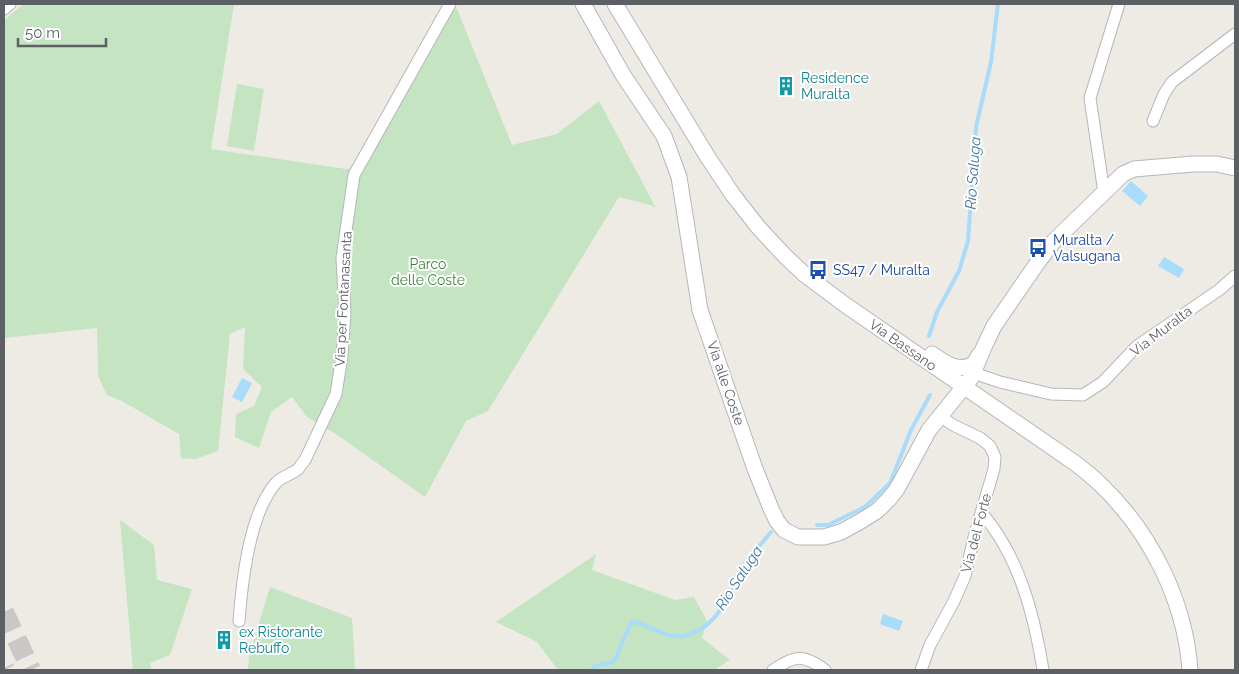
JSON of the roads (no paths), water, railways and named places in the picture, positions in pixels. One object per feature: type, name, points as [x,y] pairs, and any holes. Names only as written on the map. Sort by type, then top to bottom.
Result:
[{"type":"street","points":[[4,9],[10,4]]},
{"type":"street","name":"Via per Fontanasanta","points":[[239,621],[250,547],[260,507],[276,482],[298,469],[336,394],[342,356],[345,312],[342,258],[354,175],[450,4]]},
{"type":"street","name":"Via alle Coste","points":[[583,4],[623,75],[664,136],[679,177],[700,310],[756,469],[777,521],[784,530],[798,537],[824,537],[841,532],[877,511],[897,489],[924,438],[940,416],[965,388]]},
{"type":"street","name":"Via Bassano","points":[[615,4],[732,195],[785,256],[804,274],[877,328],[1075,463],[1101,485],[1125,511],[1157,558],[1172,589],[1182,622],[1190,670]]},
{"type":"street","points":[[1104,193],[1090,98],[1119,4]]},
{"type":"street","points":[[1153,121],[1164,94],[1172,82],[1235,34]]},
{"type":"street","points":[[965,388],[974,373],[994,326],[1038,262],[1054,241],[1123,174],[1134,169],[1193,164],[1217,164],[1235,168]]},
{"type":"street","name":"Via Muralta","points":[[974,373],[1000,382],[1051,394],[1083,395],[1103,382],[1137,346],[1219,290],[1235,276]]},
{"type":"street","points":[[877,328],[896,331],[946,364],[955,367],[966,367],[974,364],[984,347]]},
{"type":"street","name":"Via del Forte","points":[[921,670],[934,637],[954,601],[965,576],[974,536],[994,469],[995,457],[990,446],[980,438],[953,426],[940,416]]},
{"type":"street","points":[[981,512],[995,528],[1014,561],[1030,610],[1043,670]]},
{"type":"street","points":[[772,670],[790,659],[810,659],[825,670]]},
{"type":"water","points":[[1131,181],[1148,196],[1140,206],[1122,191]]},
{"type":"water","points":[[1164,257],[1184,269],[1179,278],[1158,266]]},
{"type":"water","points":[[242,378],[252,383],[242,402],[232,397]]},
{"type":"water","points":[[883,614],[903,621],[899,631],[880,624]]},
{"type":"waterway","name":"Rio Saluga","points":[[929,336],[937,312],[959,271],[968,241],[976,127],[991,62],[998,4]]},
{"type":"waterway","name":"Rio Saluga","points":[[817,525],[828,525],[865,507],[890,483],[911,430],[930,395]]},
{"type":"waterway","name":"Rio Saluga","points":[[593,670],[595,666],[614,662],[632,622],[669,635],[683,636],[698,631],[711,621],[732,592],[742,567],[771,532]]},
{"type":"tunnel","points":[[4,612],[31,670]]},
{"type":"place","name":"Residence Muralta","points":[[786,86]]},
{"type":"place","name":"Muralta / Valsugana","points":[[1038,248]]},
{"type":"place","name":"SS47 / Muralta","points":[[818,270]]},
{"type":"place","name":"ex Ristorante Rebuffo","points":[[224,640]]},
{"type":"park label","name":"Parco delle Coste","points":[[428,272]]}]
